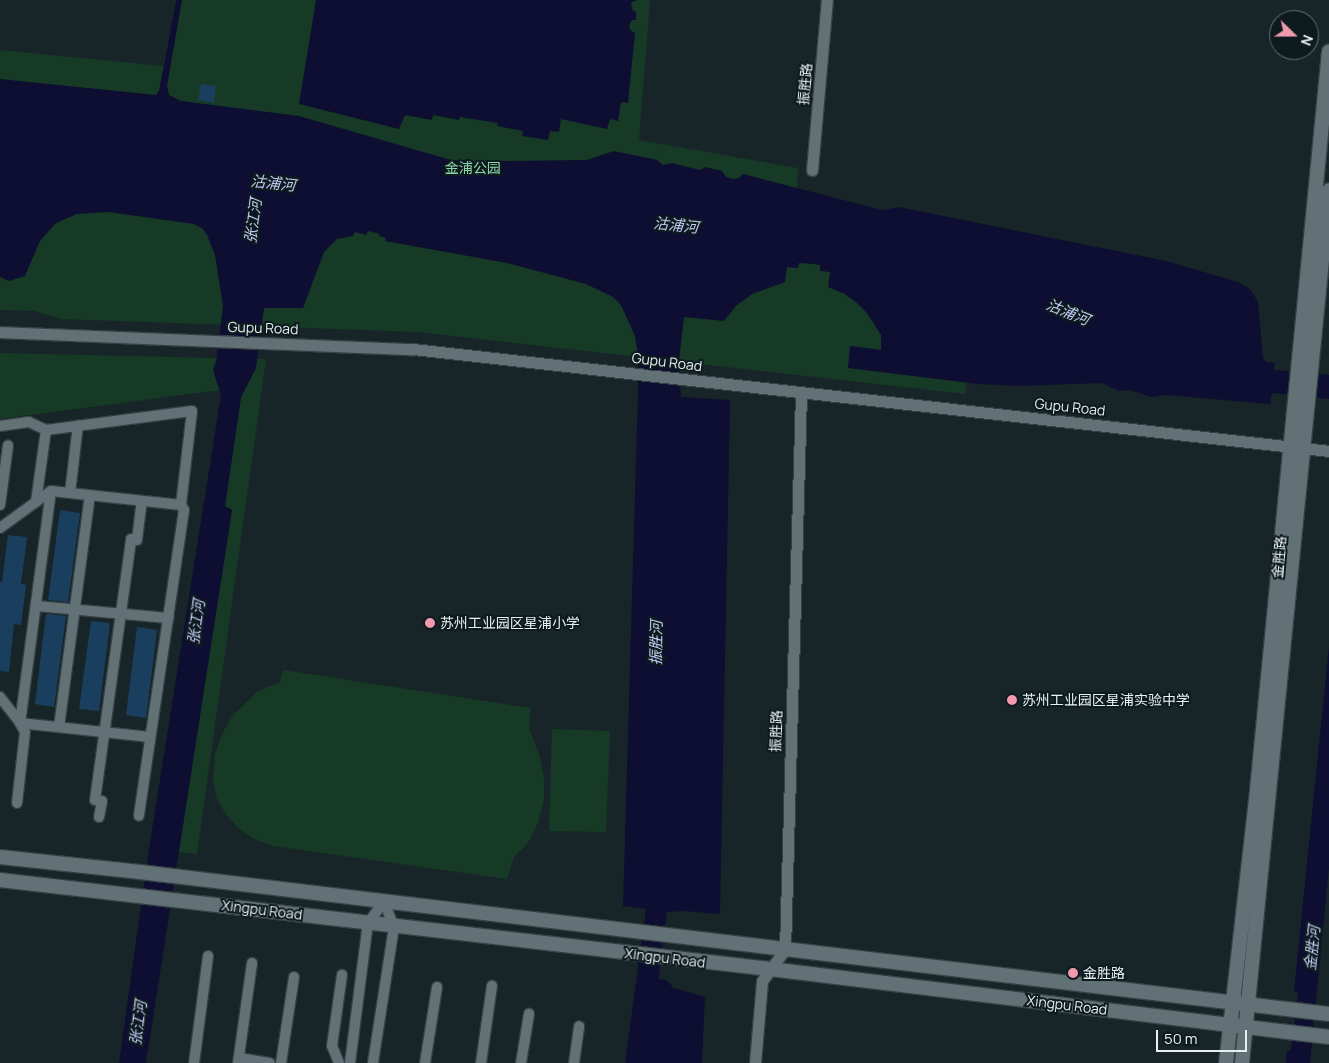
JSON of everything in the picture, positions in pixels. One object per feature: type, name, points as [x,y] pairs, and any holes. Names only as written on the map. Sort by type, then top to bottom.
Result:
[{"type":"main road","name":"金胜路","points":[[1305,363],[1329,52]]},
{"type":"main road","name":"金胜路","points":[[1242,1063],[1296,448],[1305,363],[1329,190]]},
{"type":"main road","name":"金胜路","points":[[1226,1063],[1296,448]]},
{"type":"main road","name":"Xingpu Road","points":[[0,857],[785,948],[1062,984],[1325,1014]]},
{"type":"main road","name":"Xingpu Road","points":[[0,880],[770,969],[1323,1036]]},
{"type":"street","name":"振胜路","points":[[812,170],[827,0]]},
{"type":"street","name":"Gupu Road","points":[[0,332],[413,349],[1329,452]]},
{"type":"street","name":"振胜路","points":[[785,948],[801,393]]},
{"type":"street","points":[[0,426],[29,422],[46,430],[192,411],[181,505],[184,510],[149,737],[139,816]]},
{"type":"street","points":[[70,493],[78,425]]},
{"type":"street","points":[[36,502],[46,430]]},
{"type":"street","points":[[0,505],[8,446]]},
{"type":"street","points":[[0,528],[51,491],[181,505]]},
{"type":"street","points":[[20,723],[51,491]]},
{"type":"street","points":[[59,727],[90,495]]},
{"type":"street","points":[[99,817],[102,801],[95,800],[131,540],[137,540],[142,501]]},
{"type":"street","points":[[36,606],[168,618]]},
{"type":"street","points":[[0,697],[25,732],[17,803]]},
{"type":"street","points":[[20,723],[149,737]]},
{"type":"street","points":[[350,1063],[368,923],[384,902]]},
{"type":"street","points":[[373,1063],[394,927],[384,902]]},
{"type":"street","points":[[755,1063],[762,981],[785,948]]},
{"type":"street","points":[[194,1063],[208,956]]},
{"type":"street","points":[[252,963],[238,1060],[270,1063]]},
{"type":"street","points":[[339,1063],[332,1046],[342,974]]},
{"type":"street","points":[[281,1063],[294,977]]},
{"type":"street","points":[[481,1063],[492,986]]},
{"type":"street","points":[[426,1063],[437,987]]},
{"type":"street","points":[[521,1063],[529,1014]]},
{"type":"street","points":[[574,1063],[579,1026]]},
{"type":"green space","name":"金浦公园","points":[[176,0],[650,0],[639,140],[798,168],[797,189],[882,210],[899,207],[988,226],[965,394],[417,332],[61,319],[34,311],[0,310],[0,50],[163,66]]},
{"type":"green space","points":[[0,353],[217,358],[213,370],[220,390],[0,419]]},
{"type":"green space","points":[[257,359],[266,359],[197,854],[179,852],[232,510],[225,506],[241,397],[256,368]]},
{"type":"green space","points":[[283,670],[531,708],[529,728],[539,754],[544,777],[544,800],[538,823],[528,843],[514,857],[507,879],[273,846],[254,839],[238,828],[217,800],[213,779],[215,754],[223,732],[233,715],[258,691],[280,682]]},
{"type":"green space","points":[[552,729],[610,731],[606,832],[549,831]]},
{"type":"water","points":[[176,0],[182,0],[167,86],[169,95],[181,101],[299,116],[451,160],[466,160],[465,164],[504,161],[587,160],[614,151],[657,160],[663,165],[672,163],[700,170],[705,167],[722,171],[726,177],[733,179],[739,178],[743,174],[882,210],[899,207],[1166,261],[1238,282],[1250,289],[1258,302],[1263,358],[1266,362],[1275,363],[1274,370],[1329,375],[1329,399],[1272,393],[1270,404],[1166,395],[1151,397],[1130,390],[1119,391],[1102,383],[1017,386],[978,384],[848,368],[850,346],[881,350],[881,335],[867,313],[857,303],[845,294],[828,287],[830,272],[820,271],[820,265],[814,264],[799,263],[798,268],[787,267],[785,282],[752,294],[736,306],[724,321],[684,317],[679,361],[681,397],[730,400],[720,914],[684,911],[667,912],[659,975],[659,979],[666,980],[674,988],[705,997],[702,1063],[625,1063],[646,909],[623,906],[638,392],[638,356],[635,336],[621,305],[613,297],[586,284],[507,263],[385,241],[386,238],[379,236],[380,234],[368,231],[366,235],[355,232],[353,236],[337,239],[324,252],[303,308],[264,308],[256,368],[241,397],[225,506],[232,510],[146,1063],[119,1063],[149,849],[221,395],[213,370],[216,362],[223,306],[215,255],[202,228],[194,224],[108,212],[77,214],[56,223],[40,241],[25,276],[9,281],[0,277],[0,79],[156,95],[159,91]]},
{"type":"water","points":[[316,0],[637,0],[632,2],[631,5],[633,11],[636,12],[636,20],[632,20],[629,26],[630,30],[635,33],[628,103],[621,102],[618,121],[610,119],[607,129],[561,119],[559,132],[550,131],[548,140],[522,136],[523,131],[497,126],[498,123],[460,117],[459,120],[433,115],[432,120],[405,115],[399,129],[299,104]]},
{"type":"water","name":"金胜河","points":[[1329,646],[1329,867],[1310,1063],[1286,1063],[1287,1051],[1291,1050],[1298,992],[1294,991]]},
{"type":"building","points":[[201,84],[216,86],[214,103],[198,100]]},
{"type":"building","points":[[60,510],[80,513],[68,602],[48,600]]},
{"type":"building","points":[[8,535],[27,537],[21,584],[26,585],[21,625],[14,624],[9,672],[0,671],[0,582],[2,582]]},
{"type":"building","points":[[46,614],[66,616],[54,707],[35,704]]},
{"type":"building","points":[[91,621],[110,623],[99,711],[79,709]]},
{"type":"building","points":[[137,627],[157,630],[146,718],[126,715]]},
{"type":"place","name":"苏州工业园区星浦小学","points":[[430,623]]},
{"type":"place","name":"苏州工业园区星浦实验中学","points":[[1012,700]]},
{"type":"place","name":"金胜路","points":[[1073,973]]},
{"type":"water label","name":"沽浦河","points":[[273,183]]},
{"type":"water label","name":"张江河","points":[[253,221]]},
{"type":"water label","name":"沽浦河","points":[[676,225]]},
{"type":"water label","name":"沽浦河","points":[[1068,312]]},
{"type":"water label","name":"张江河","points":[[196,622]]},
{"type":"water label","name":"振胜河","points":[[656,643]]},
{"type":"water label","name":"张江河","points":[[138,1023]]}]
